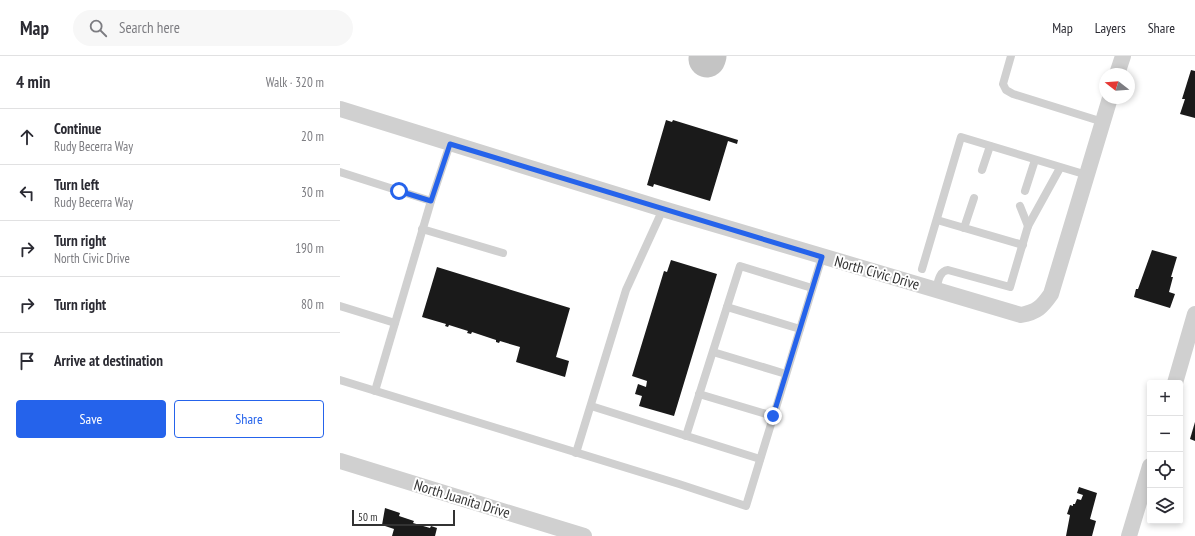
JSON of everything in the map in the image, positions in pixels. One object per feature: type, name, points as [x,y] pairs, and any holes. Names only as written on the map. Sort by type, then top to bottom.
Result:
[{"type":"street","points":[[1119,68],[1123,56]]},
{"type":"street","name":"North Civic Drive","points":[[340,109],[663,209],[1021,315],[1034,313],[1051,294],[1108,104]]},
{"type":"street","points":[[1175,380],[1195,314]]},
{"type":"street","name":"North Juanita Drive","points":[[340,462],[584,536]]},
{"type":"street","points":[[1129,536],[1147,476]]},
{"type":"lane","points":[[1011,56],[1003,84],[1006,90],[1012,94],[1103,122]]},
{"type":"lane","points":[[922,269],[961,137],[1087,175]]},
{"type":"lane","points":[[375,391],[422,229],[450,144]]},
{"type":"lane","points":[[982,170],[990,146]]},
{"type":"lane","points":[[1025,191],[1035,160]]},
{"type":"lane","points":[[936,290],[941,274],[944,270],[1010,287],[1028,226],[1060,168]]},
{"type":"lane","points":[[340,172],[431,201]]},
{"type":"lane","points":[[964,228],[974,198]]},
{"type":"lane","points":[[1020,206],[1028,226]]},
{"type":"lane","points":[[576,453],[626,290],[663,209]]},
{"type":"lane","points":[[937,220],[1023,245]]},
{"type":"lane","points":[[422,229],[503,253]]},
{"type":"lane","points":[[340,380],[746,506],[822,257]]},
{"type":"lane","points":[[686,436],[740,266],[812,288]]},
{"type":"lane","points":[[340,306],[395,323]]},
{"type":"lane","points":[[727,307],[800,329]]},
{"type":"lane","points":[[713,352],[786,374]]},
{"type":"lane","points":[[699,394],[773,416]]},
{"type":"lane","points":[[590,406],[760,459]]},
{"type":"building","points":[[1191,70],[1195,71],[1195,118],[1180,114],[1185,99],[1182,99]]},
{"type":"building","points":[[666,120],[672,122],[673,120],[738,140],[737,144],[728,141],[710,201],[654,184],[653,187],[647,185]]},
{"type":"building","points":[[1152,250],[1177,257],[1171,277],[1173,277],[1169,292],[1175,294],[1170,308],[1134,297]]},
{"type":"building","points":[[671,260],[717,274],[674,416],[639,406],[642,396],[635,394],[638,384],[646,387],[647,381],[632,376],[664,271],[667,272]]},
{"type":"building","points":[[437,267],[570,308],[556,357],[569,361],[565,377],[516,362],[520,347],[500,341],[499,343],[496,342],[496,340],[472,332],[471,334],[467,333],[468,331],[449,325],[448,327],[445,326],[446,324],[422,317]]},
{"type":"building","points":[[1195,422],[1195,441],[1190,439]]},
{"type":"building","points":[[1079,487],[1097,493],[1090,519],[1096,521],[1092,536],[1066,536],[1070,515],[1067,514],[1070,505],[1073,506],[1077,499],[1081,500],[1083,495],[1077,493]]},
{"type":"building","points":[[385,508],[400,513],[399,516],[414,521],[413,523],[430,528],[431,526],[437,528],[435,536],[392,536],[394,529],[382,525]]},
{"type":"route","points":[[399,191],[431,201],[450,144],[822,257],[773,416]]}]
